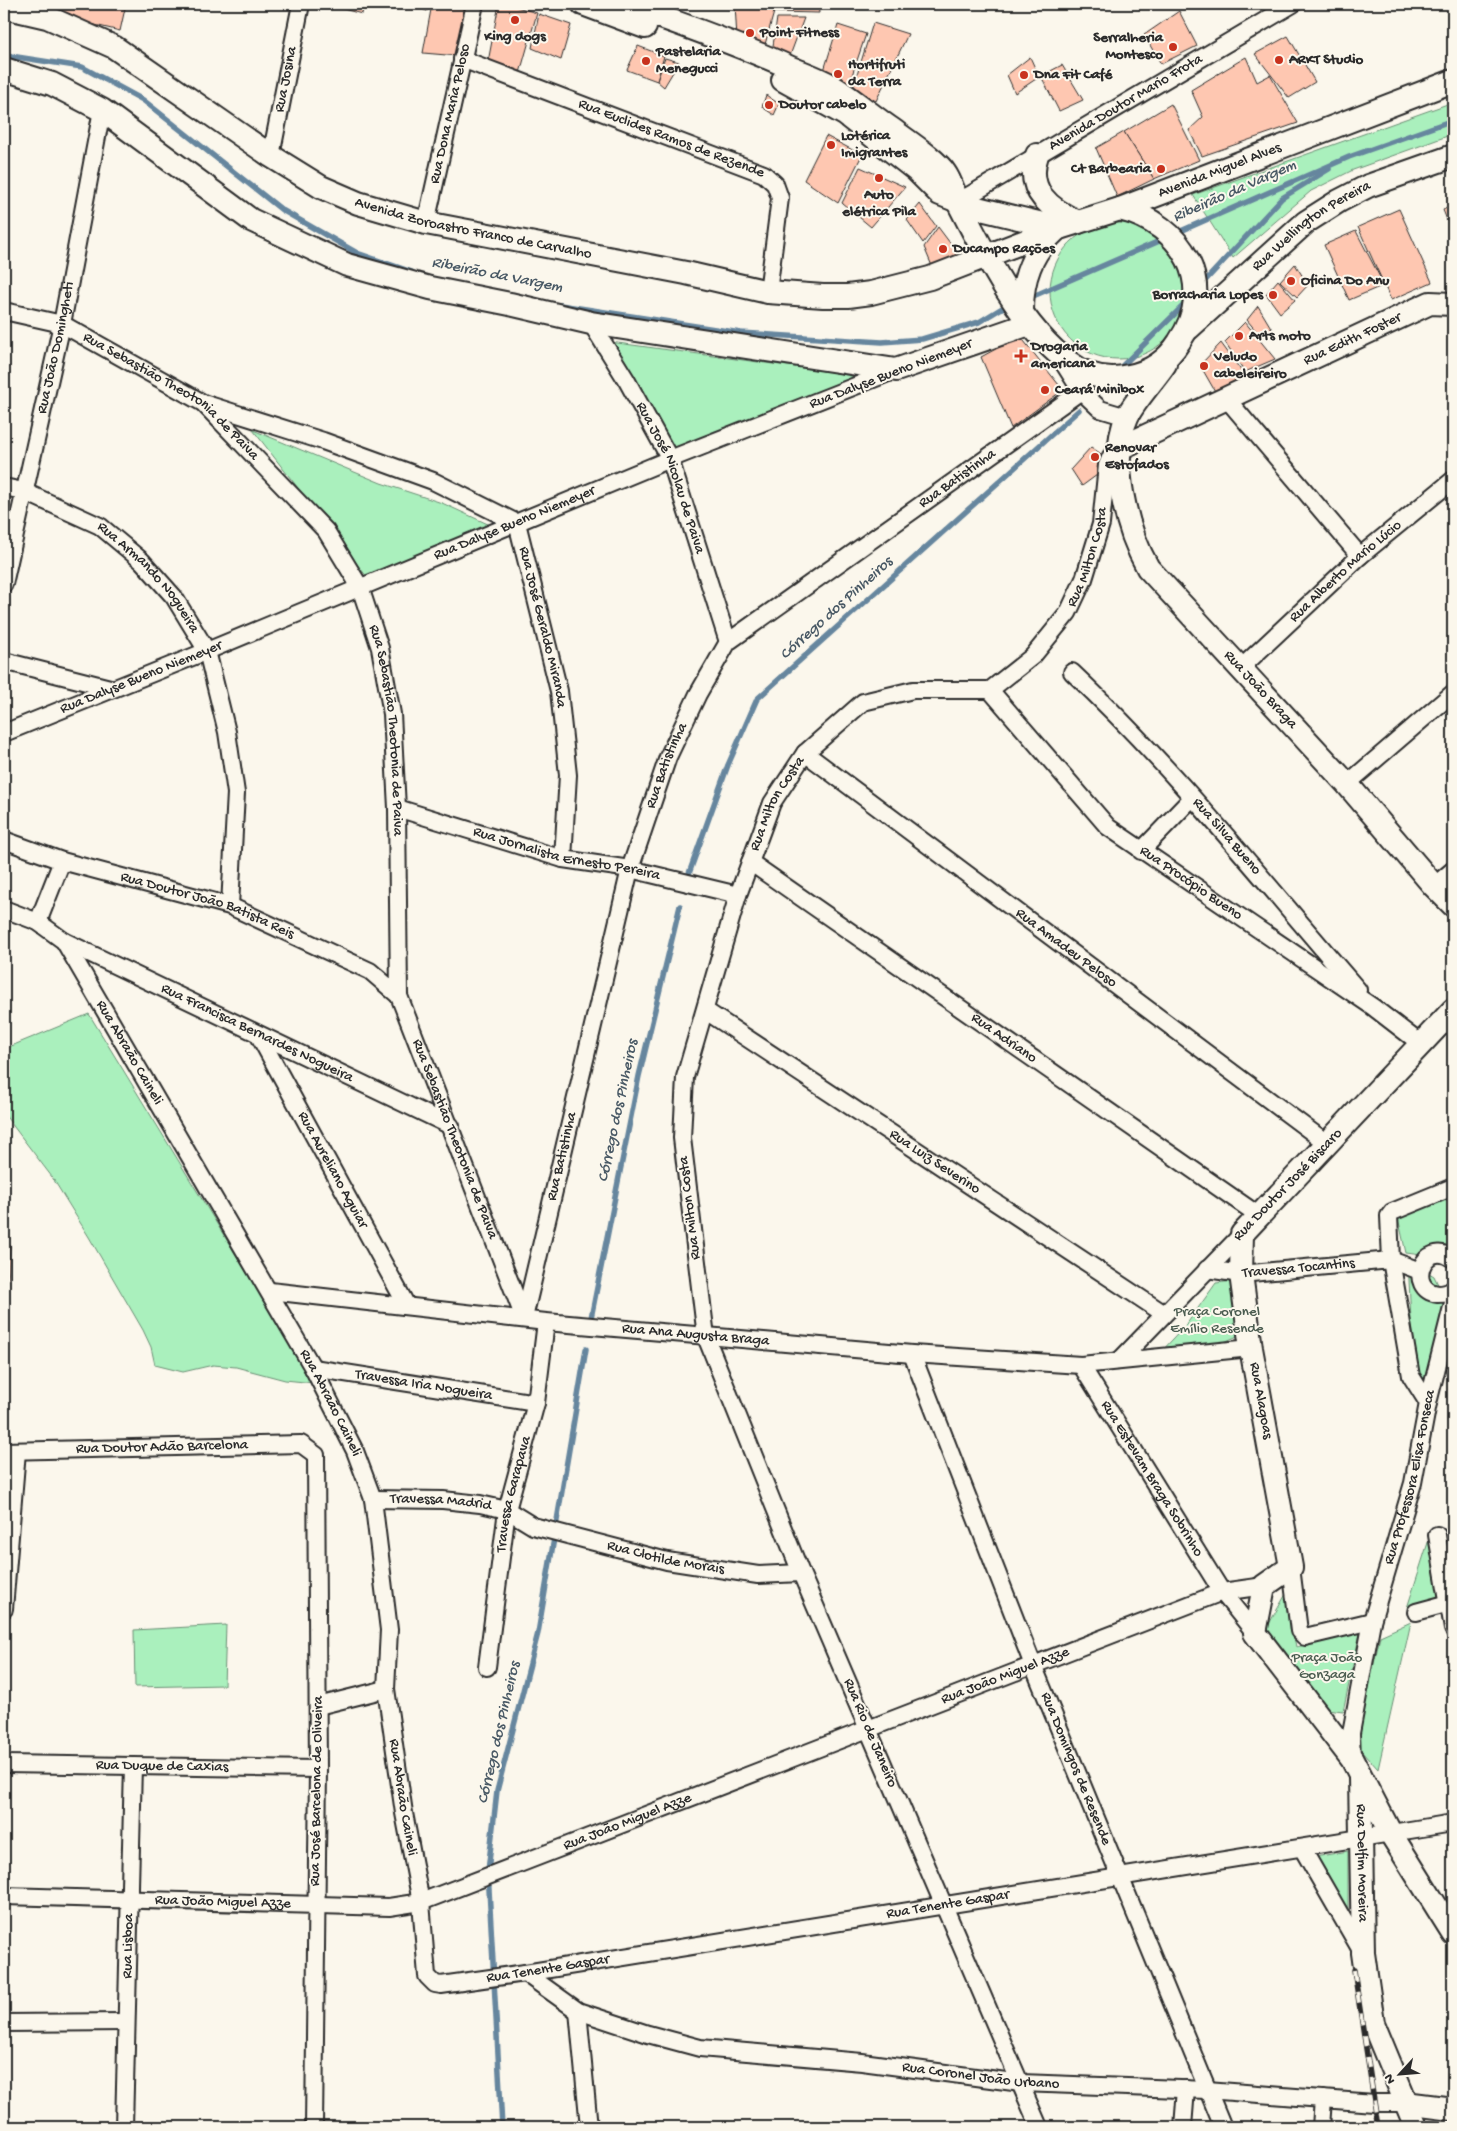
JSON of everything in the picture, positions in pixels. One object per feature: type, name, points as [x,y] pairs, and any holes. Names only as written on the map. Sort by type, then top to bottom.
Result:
[{"type":"main road","points":[[625,4],[759,53],[830,85],[910,143],[945,172],[986,256],[1029,323],[1059,356],[1083,373],[1115,379],[1146,373],[1171,354]]},
{"type":"main road","points":[[596,6],[742,62],[800,88],[846,115],[888,147],[940,194],[958,202],[1068,225]]},
{"type":"main road","name":"Avenida Zoroastro Franco de Carvalho","points":[[4,8],[47,17],[114,48],[272,156],[322,187],[358,203],[426,224],[686,273],[768,292],[848,296],[870,293],[930,278],[986,256]]},
{"type":"main road","points":[[4,69],[52,84],[102,110],[251,220],[347,265],[430,288],[591,323],[896,370]]},
{"type":"main road","name":"Avenida Miguel Alves","points":[[986,256],[1068,225],[1120,209],[1453,82]]},
{"type":"main road","points":[[1037,155],[1033,177],[1040,197],[1062,215],[1068,225]]},
{"type":"main road","name":"Rua Wellington Pereira","points":[[1189,328],[1306,222],[1339,201],[1368,186],[1453,156]]},
{"type":"main road","points":[[1118,449],[1127,417],[1189,328],[1196,296],[1194,279],[1181,247],[1169,233],[1138,213],[1120,209]]},
{"type":"main road","points":[[1029,323],[1022,291],[1030,262],[1048,238],[1068,225]]},
{"type":"main road","name":"Rua Edith Foster","points":[[1118,449],[1430,303],[1453,304]]},
{"type":"main road","name":"Rua Dalyse Bueno Niemeyer","points":[[896,370],[1029,323]]},
{"type":"main road","points":[[1127,417],[1136,432],[1145,436]]},
{"type":"main road","name":"Rua João Braga","points":[[1118,449],[1122,494],[1133,533],[1148,568],[1242,667],[1347,784],[1434,886],[1453,905]]},
{"type":"main road","name":"Rua Doutor José Biscaro","points":[[1242,1234],[1453,1010]]},
{"type":"main road","name":"Rua Alagoas","points":[[1242,1234],[1241,1274],[1251,1348],[1291,1567]]},
{"type":"main road","points":[[1291,1567],[1264,1586],[1255,1633],[1356,1766],[1391,1834],[1453,1933]]},
{"type":"main road","name":"Rua Delfim Moreira","points":[[1356,1766],[1361,1838],[1362,1953],[1373,2023],[1416,2127]]},
{"type":"main road","name":"Rua Coronel João Urbano","points":[[1406,2103],[1453,2108]]},
{"type":"street","name":"Rua Josina","points":[[272,156],[301,4]]},
{"type":"street","name":"Rua Dona Maria Peloso","points":[[426,224],[475,4]]},
{"type":"street","name":"Avenida Doutor Mario Frota","points":[[958,202],[1293,4]]},
{"type":"street","name":"Rua Euclides Ramos de Rezende","points":[[462,59],[764,174],[775,184],[780,198],[768,292]]},
{"type":"street","name":"Rua João Domingheti","points":[[4,584],[23,491],[62,324],[102,110]]},
{"type":"street","name":"Rua Sebastião Theotonia de Paiva","points":[[4,311],[62,324],[203,403],[326,531],[360,586],[380,648],[392,714],[397,808],[399,996],[524,1318]]},
{"type":"street","name":"Rua José Nicolau de Paiva","points":[[591,323],[670,459],[728,642]]},
{"type":"street","points":[[1059,356],[1081,392],[1100,409],[1127,417]]},
{"type":"street","name":"Rua Dalyse Bueno Niemeyer","points":[[4,733],[110,688],[208,651],[360,586],[670,459],[896,370]]},
{"type":"street","name":"Rua Batistinha","points":[[524,1318],[630,869],[668,757],[698,694],[728,642],[1081,392]]},
{"type":"street","points":[[1226,398],[1360,556]]},
{"type":"street","points":[[203,403],[323,441],[433,481],[517,523]]},
{"type":"street","name":"Rua Milton Costa","points":[[706,1337],[682,1138],[685,1077],[738,895],[772,803],[805,753],[863,702],[913,690],[990,690],[1033,656],[1068,613],[1084,580],[1101,524],[1107,465],[1111,456],[1118,449]]},
{"type":"street","name":"Rua Alberto Mario Lúcio","points":[[1242,667],[1360,556],[1453,480]]},
{"type":"street","name":"Rua Armando Nogueira","points":[[4,487],[23,491],[100,526],[142,561],[174,597],[208,651],[227,732],[236,793],[230,906]]},
{"type":"street","name":"Rua José Geraldo Miranda","points":[[517,523],[559,691],[568,775],[563,859]]},
{"type":"street","points":[[4,661],[110,688]]},
{"type":"street","name":"Rua Silva Bueno","points":[[1072,672],[1104,702],[1192,798],[1373,1007]]},
{"type":"street","name":"Rua Procópio Bueno","points":[[990,690],[1108,827],[1373,1007],[1421,1044]]},
{"type":"street","points":[[1347,784],[1453,693]]},
{"type":"street","name":"Rua Amadeu Peloso","points":[[805,753],[1328,1144]]},
{"type":"street","points":[[1141,851],[1192,798]]},
{"type":"street","name":"Rua Jornalista Ernesto Pereira","points":[[397,808],[563,859],[630,869],[738,895]]},
{"type":"street","name":"Rua Doutor João Batista Reis","points":[[4,840],[62,861],[230,906],[370,971],[399,996]]},
{"type":"street","points":[[38,922],[62,861]]},
{"type":"street","name":"Rua Adriano","points":[[750,862],[1258,1215]]},
{"type":"street","points":[[1434,886],[1453,870]]},
{"type":"street","name":"Rua Abraão Caineli","points":[[4,909],[38,922],[64,941],[270,1291],[313,1368],[355,1451],[373,1499],[389,1630],[386,1688],[404,1813],[421,1902],[427,1976],[435,1984],[441,1985]]},
{"type":"street","name":"Rua Francisca Bernardes Nogueira","points":[[64,941],[450,1126]]},
{"type":"street","name":"Rua Luiz Severino","points":[[706,1010],[1163,1313]]},
{"type":"street","name":"Rua Aureliano Aguiar","points":[[258,1034],[406,1306]]},
{"type":"street","points":[[1428,1404],[1416,1388],[1411,1376],[1391,1260],[1388,1216],[1392,1212],[1453,1187]]},
{"type":"street","name":"Rua Doutor José Biscaro","points":[[1121,1359],[1163,1313],[1242,1234]]},
{"type":"street","points":[[1453,1259],[1438,1253],[1430,1256],[1423,1263],[1420,1271],[1421,1280],[1425,1288],[1433,1293],[1442,1294],[1453,1289]]},
{"type":"street","points":[[1391,1260],[1420,1271]]},
{"type":"street","name":"Travessa Tocantins","points":[[1207,1269],[1241,1274],[1391,1260]]},
{"type":"street","name":"Rua Ana Augusta Braga","points":[[270,1291],[524,1318],[546,1322],[912,1354],[1081,1365],[1121,1359]]},
{"type":"street","name":"Rua Professora Elisa Fonseca","points":[[1372,1622],[1413,1483],[1428,1404],[1453,1303]]},
{"type":"street","name":"Travessa Garapava","points":[[486,1667],[510,1512],[536,1403],[546,1322]]},
{"type":"street","name":"Rua Rio de Janeiro","points":[[706,1337],[801,1573],[1039,2127]]},
{"type":"street","points":[[1121,1359],[1251,1348]]},
{"type":"street","name":"Rua Domingos de Resende","points":[[912,1354],[1034,1665],[1207,2090],[1224,2127]]},
{"type":"street","name":"Rua Estevam Braga Sobrinho","points":[[1081,1365],[1222,1592]]},
{"type":"street","name":"Travessa Iria Nogueira","points":[[313,1368],[536,1403]]},
{"type":"street","name":"Rua Doutor Adão Barcelona","points":[[10,1451],[301,1444],[316,1455]]},
{"type":"street","points":[[4,1609],[10,1451]]},
{"type":"street","name":"Rua José Barcelona de Oliveira","points":[[314,2127],[318,1769],[316,1455]]},
{"type":"street","name":"Travessa Madrid","points":[[373,1499],[442,1500],[480,1504],[510,1512],[533,1526]]},
{"type":"street","name":"Rua Clotilde Morais","points":[[533,1526],[667,1562],[758,1576],[801,1573]]},
{"type":"street","points":[[1437,1535],[1451,1602],[1453,1629]]},
{"type":"street","name":"Rua Alagoas","points":[[1291,1567],[1299,1631],[1305,1637],[1372,1622]]},
{"type":"street","points":[[1222,1592],[1264,1586]]},
{"type":"street","points":[[1222,1592],[1255,1633]]},
{"type":"street","name":"Rua João Miguel Azze","points":[[4,1896],[389,1908],[421,1902],[1222,1592]]},
{"type":"street","points":[[1416,1612],[1451,1602]]},
{"type":"street","points":[[1356,1766],[1351,1734],[1372,1622]]},
{"type":"street","points":[[318,1706],[386,1688]]},
{"type":"street","name":"Rua Duque de Caxias","points":[[4,1764],[318,1769]]},
{"type":"street","name":"Rua Lisboa","points":[[124,2127],[133,1766]]},
{"type":"street","name":"Rua Tenente Gaspar","points":[[441,1985],[1453,1824]]},
{"type":"street","name":"Rua Delfim Moreira","points":[[1302,1848],[1362,1953]]},
{"type":"street","name":"Rua Coronel João Urbano","points":[[525,1973],[578,2011],[648,2034],[700,2048],[862,2062],[1021,2083],[1207,2090],[1406,2103]]},
{"type":"street","points":[[578,2011],[589,2127]]},
{"type":"street","points":[[4,2024],[126,2022]]},
{"type":"street","points":[[1183,2127],[1186,2089]]},
{"type":"street","points":[[1321,2127],[1323,2099]]},
{"type":"green space","points":[[1453,102],[1453,134],[1353,170],[1311,191],[1233,258],[1193,195]]},
{"type":"green space","points":[[1118,223],[1144,228],[1156,234],[1166,243],[1175,253],[1181,265],[1186,291],[1181,317],[1175,329],[1166,339],[1156,348],[1144,354],[1118,359],[1092,354],[1080,348],[1070,339],[1061,329],[1055,317],[1050,291],[1055,265],[1061,253],[1070,243],[1080,234],[1092,228]]},
{"type":"green space","points":[[610,342],[832,372],[861,378],[674,448],[625,360]]},
{"type":"green space","points":[[253,430],[381,483],[442,503],[490,525],[367,577]]},
{"type":"green space","points":[[89,1014],[314,1383],[285,1380],[236,1367],[213,1365],[183,1372],[155,1365],[151,1347],[143,1330],[89,1237],[52,1177],[4,1114],[4,1049]]},
{"type":"green space","points":[[1453,1194],[1453,1250],[1437,1257],[1406,1253],[1397,1213]]},
{"type":"green space","points":[[1408,1260],[1434,1276],[1442,1293],[1453,1296],[1453,1336],[1433,1398],[1419,1380],[1411,1320]]},
{"type":"green space","name":"Praça Coronel Emílio Resende","points":[[1233,1281],[1242,1334],[1224,1342],[1160,1353],[1186,1325],[1216,1283]]},
{"type":"green space","points":[[1432,1530],[1445,1602],[1407,1608]]},
{"type":"green space","name":"Praça João Gonzaga","points":[[1286,1594],[1296,1647],[1360,1633],[1343,1711],[1327,1709],[1266,1629]]},
{"type":"green space","points":[[1411,1622],[1378,1769],[1361,1750],[1358,1738],[1380,1636]]},
{"type":"green space","points":[[226,1625],[224,1685],[135,1687],[134,1630]]},
{"type":"green space","points":[[1348,1851],[1348,1938],[1315,1857]]},
{"type":"building","points":[[7,4],[126,4],[120,31]]},
{"type":"building","points":[[324,4],[364,4],[362,14]]},
{"type":"building","points":[[407,4],[428,4],[427,11]]},
{"type":"building","points":[[432,4],[482,4],[470,57],[423,53]]},
{"type":"building","points":[[499,4],[507,4],[537,13],[520,73],[488,62]]},
{"type":"building","points":[[735,4],[818,4],[819,13],[774,12],[764,48],[737,39]]},
{"type":"building","points":[[1179,11],[1197,46],[1161,64],[1144,35]]},
{"type":"building","points":[[539,14],[571,25],[561,60],[532,48]]},
{"type":"building","points":[[777,18],[804,18],[788,61],[772,53]]},
{"type":"building","points":[[873,23],[908,34],[876,101],[853,88]]},
{"type":"building","points":[[838,25],[866,34],[848,87],[822,77]]},
{"type":"building","points":[[1288,36],[1315,82],[1289,98],[1255,54]]},
{"type":"building","points":[[638,46],[664,56],[657,81],[627,70]]},
{"type":"building","points":[[1030,57],[1039,77],[1015,93],[1007,75]]},
{"type":"building","points":[[1246,57],[1257,82],[1270,75],[1298,123],[1202,156],[1189,130],[1203,117],[1191,90]]},
{"type":"building","points":[[665,58],[679,62],[664,87],[657,81]]},
{"type":"building","points":[[1062,65],[1083,100],[1059,111],[1041,76]]},
{"type":"building","points":[[766,95],[779,104],[774,115],[762,107]]},
{"type":"building","points":[[1171,104],[1199,160],[1154,179],[1124,132]]},
{"type":"building","points":[[1124,132],[1154,179],[1117,197],[1096,148]]},
{"type":"building","points":[[826,136],[862,155],[838,203],[804,180]]},
{"type":"building","points":[[860,167],[905,187],[871,227],[842,203]]},
{"type":"building","points":[[920,204],[936,226],[923,243],[907,220]]},
{"type":"building","points":[[1453,205],[1453,235],[1443,210]]},
{"type":"building","points":[[1399,209],[1432,282],[1391,300],[1358,227]]},
{"type":"building","points":[[938,227],[959,255],[932,266],[924,247]]},
{"type":"building","points":[[1356,231],[1384,285],[1349,300],[1324,245]]},
{"type":"building","points":[[1295,264],[1308,285],[1297,297],[1280,281]]},
{"type":"building","points":[[1278,280],[1295,300],[1280,313],[1266,294]]},
{"type":"building","points":[[1258,306],[1273,331],[1261,337],[1247,320]]},
{"type":"building","points":[[1245,322],[1275,359],[1245,372],[1225,342]]},
{"type":"building","points":[[1020,336],[1063,390],[1011,428],[981,357]]},
{"type":"building","points":[[1221,343],[1245,376],[1216,393],[1200,365]]},
{"type":"building","points":[[1091,447],[1104,456],[1097,475],[1082,486],[1071,469]]},
{"type":"building","points":[[4,1245],[10,1245],[5,1342],[4,1341]]},
{"type":"waterway","name":"Ribeirão da Vargem","points":[[4,55],[82,67],[143,100],[282,210],[357,253],[412,272]]},
{"type":"waterway","name":"Ribeirão da Vargem","points":[[1174,234],[1349,157],[1453,120]]},
{"type":"waterway","name":"Córrego dos Pinheiros","points":[[1204,282],[1282,198],[1329,169]]},
{"type":"waterway","name":"Ribeirão da Vargem","points":[[1031,297],[1164,239]]},
{"type":"waterway","name":"Córrego dos Pinheiros","points":[[1117,371],[1187,302]]},
{"type":"waterway","name":"Ribeirão da Vargem","points":[[560,305],[741,333],[882,342],[922,339],[979,322],[1007,305]]},
{"type":"waterway","name":"Córrego dos Pinheiros","points":[[687,879],[728,765],[757,699],[1079,410]]},
{"type":"waterway","name":"Córrego dos Pinheiros","points":[[590,1323],[639,1076],[680,906]]},
{"type":"waterway","name":"Córrego dos Pinheiros","points":[[502,2127],[488,1871],[497,1791],[538,1633],[586,1349]]},
{"type":"railway","points":[[1354,1970],[1378,2127]]},
{"type":"place","name":"King dogs","points":[[515,20]]},
{"type":"place","name":"Point Fitness","points":[[750,33]]},
{"type":"place","name":"Serralheria Montesco","points":[[1173,47]]},
{"type":"place","name":"ARKT Studio","points":[[1279,60]]},
{"type":"place","name":"Pastelaria Menegucci","points":[[646,61]]},
{"type":"place","name":"Hortifruti da Terra","points":[[838,74]]},
{"type":"place","name":"Dna Fit Café","points":[[1024,75]]},
{"type":"place","name":"Doutor cabelo","points":[[769,105]]},
{"type":"place","name":"Lotérica Imigrantes","points":[[831,145]]},
{"type":"place","name":"Ct Barbearia","points":[[1161,169]]},
{"type":"place","name":"Auto elétrica Pila","points":[[879,178]]},
{"type":"place","name":"Ducampo Rações","points":[[943,249]]},
{"type":"place","name":"Oficina Do Anu","points":[[1291,281]]},
{"type":"place","name":"Borracharia Lopes","points":[[1273,295]]},
{"type":"place","name":"Arts moto","points":[[1239,336]]},
{"type":"place","name":"Drogaria americana","points":[[1021,356]]},
{"type":"place","name":"Veludo cabeleireiro","points":[[1204,366]]},
{"type":"place","name":"Ceará Minibox","points":[[1045,390]]},
{"type":"place","name":"Renovar Estofados","points":[[1095,457]]}]
